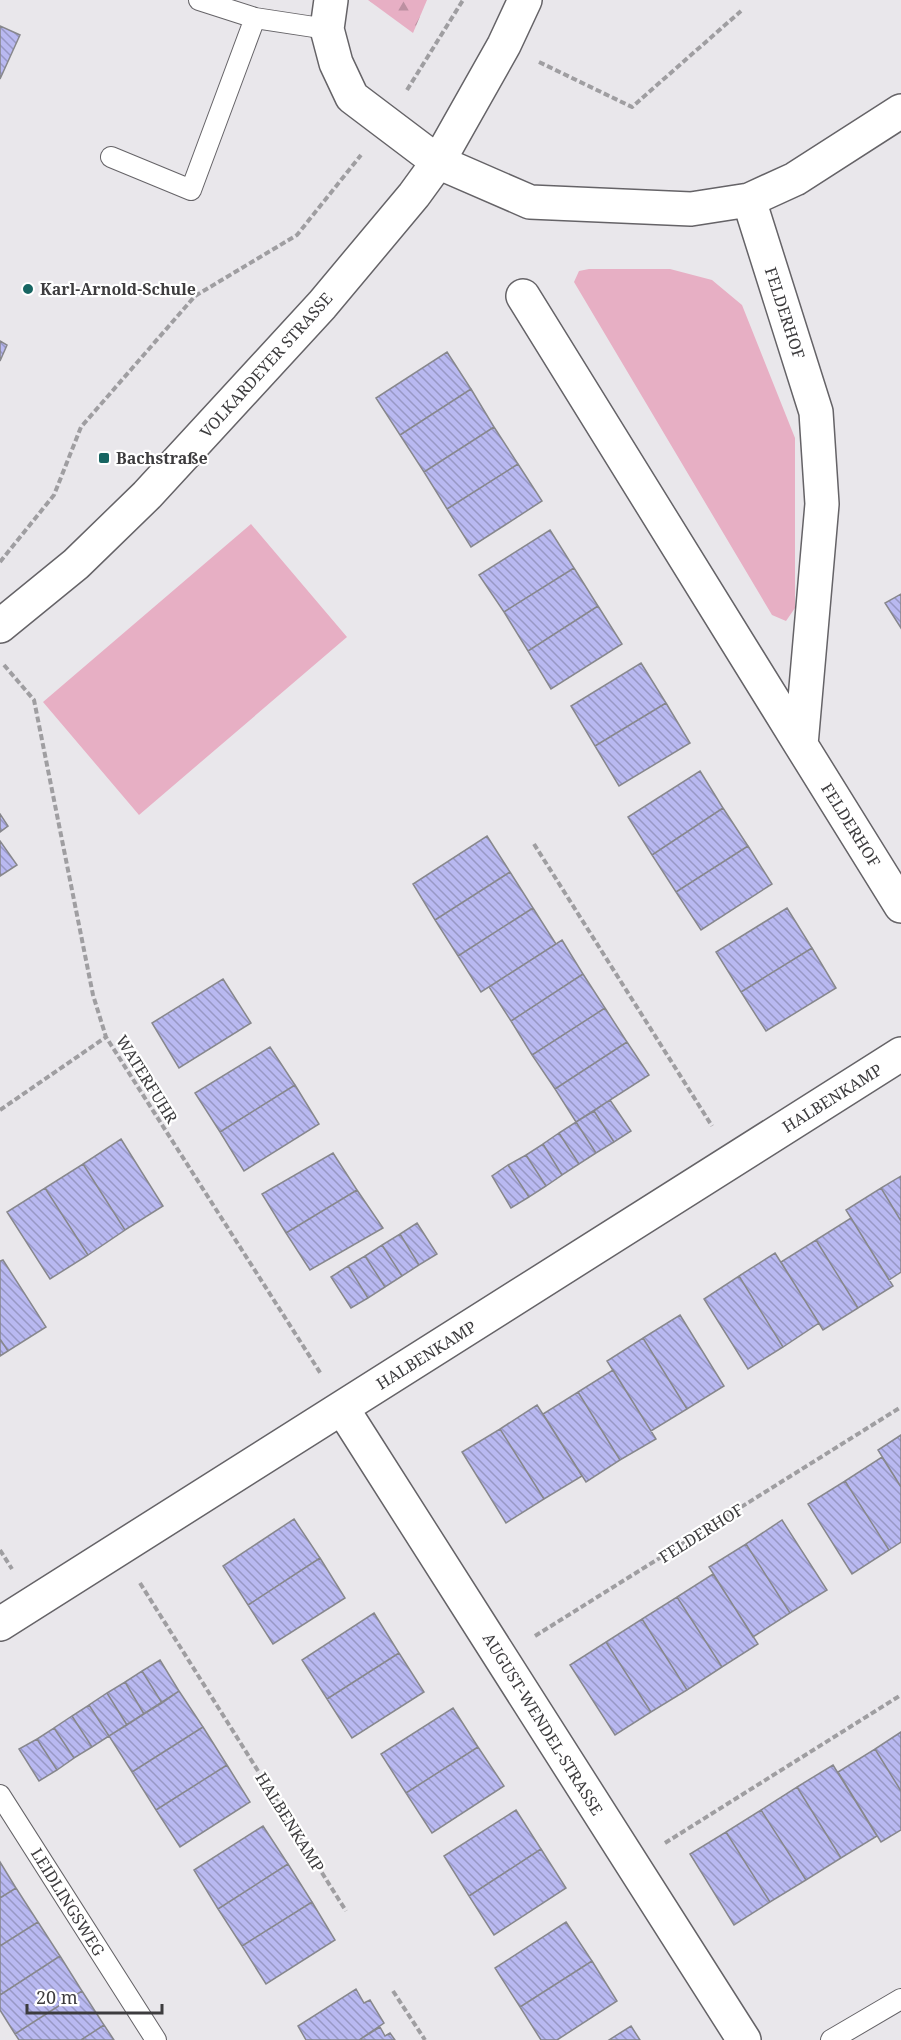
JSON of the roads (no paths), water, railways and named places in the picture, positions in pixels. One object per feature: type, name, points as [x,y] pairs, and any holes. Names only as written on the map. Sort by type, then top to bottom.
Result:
[{"type":"street","name":"VOLKARDEYER STRASSE","points":[[0,626],[76,564],[147,495],[322,305],[414,195],[438,162],[504,45],[525,0]]},
{"type":"street","points":[[329,14],[336,63],[352,97],[438,162],[530,202],[692,209],[749,200],[795,178],[901,111]]},
{"type":"street","name":"FELDERHOF","points":[[749,200],[816,412],[822,504],[801,745]]},
{"type":"street","name":"FELDERHOF","points":[[523,296],[901,906]]},
{"type":"street","name":"HALBENKAMP","points":[[0,1624],[901,1054]]},
{"type":"street","name":"AUGUST-WENDEL-STRASSE","points":[[342,1408],[744,2040]]},
{"type":"lane","points":[[199,0],[255,18],[329,14]]},
{"type":"lane","points":[[111,157],[191,190],[255,18]]},
{"type":"lane","name":"LEIDLINGSWEG","points":[[0,1795],[156,2040]]},
{"type":"lane","points":[[831,2040],[901,1999]]},
{"type":"place","name":"Karl-Arnold-Schule","points":[[28,289]]},
{"type":"place","name":"Bachstraße","points":[[104,458]]}]
